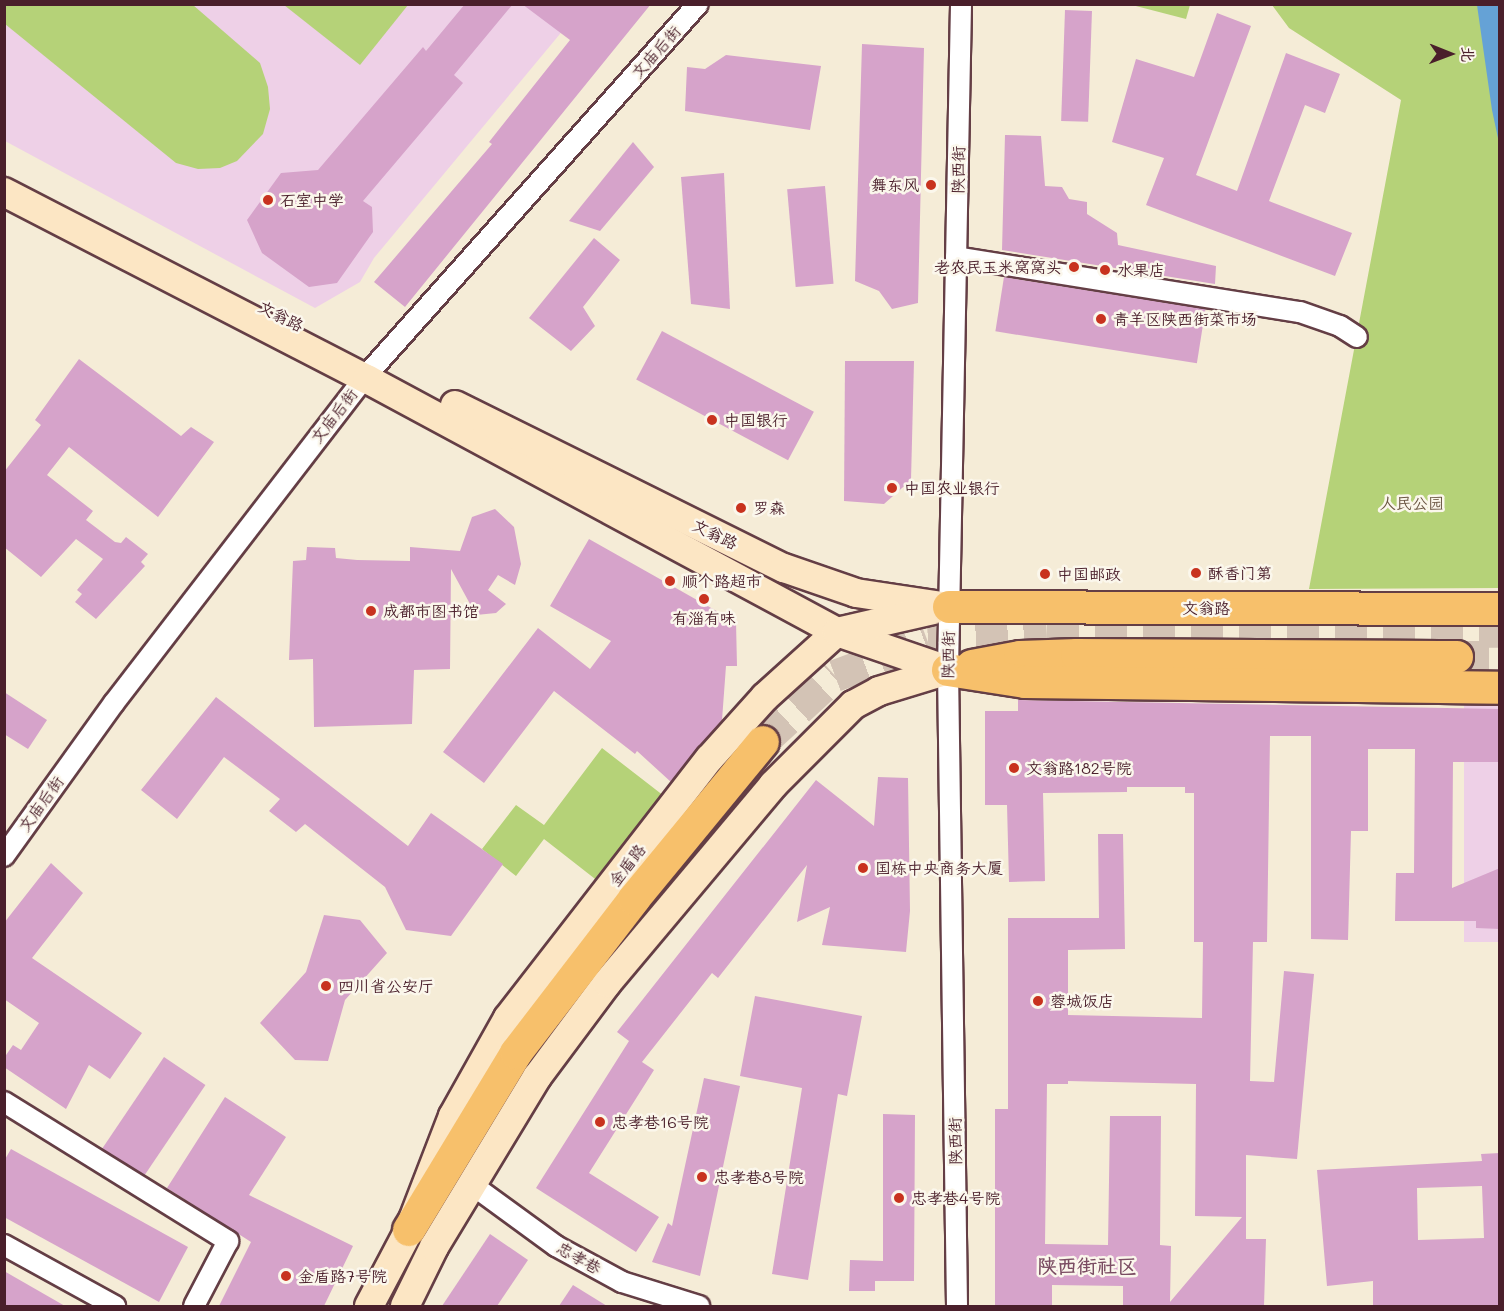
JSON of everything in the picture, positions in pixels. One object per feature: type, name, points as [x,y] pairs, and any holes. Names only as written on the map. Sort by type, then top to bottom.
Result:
[{"type":"main road","name":"文翁路","points":[[4,172],[371,372],[837,632],[948,670],[1024,682],[1500,688]]},
{"type":"main road","name":"文翁路","points":[[4,192],[371,372],[784,568],[856,593],[949,607],[1500,609]]},
{"type":"main road","name":"金盾路","points":[[409,1230],[453,1116],[508,1018],[710,758],[765,697],[837,632],[949,607]]},
{"type":"main road","name":"文翁路","points":[[948,670],[1020,657],[1077,655],[1457,657]]},
{"type":"main road","points":[[405,1306],[471,1184],[537,1077],[607,982],[773,785],[853,705],[879,691],[948,670]]},
{"type":"main road","name":"金盾路","points":[[369,1306],[409,1230],[516,1053],[634,899],[763,742]]},
{"type":"street","name":"文庙后街","points":[[4,856],[114,703],[371,372],[698,4]]},
{"type":"street","name":"陕西街","points":[[957,1306],[948,670],[961,4]]},
{"type":"street","points":[[956,257],[1300,312],[1340,326],[1357,337]]},
{"type":"street","points":[[4,1102],[228,1241],[194,1306]]},
{"type":"street","name":"忠孝巷","points":[[471,1184],[556,1246],[613,1276],[699,1306]]},
{"type":"street","points":[[4,1245],[115,1306]]},
{"type":"shaded area","name":"石室中学","points":[[4,5],[584,5],[374,258],[360,282],[315,308],[5,141]]},
{"type":"shaded area","points":[[1464,702],[1499,702],[1499,942],[1464,942]]},
{"type":"green space","points":[[4,5],[193,5],[260,63],[268,87],[270,109],[263,134],[237,161],[220,168],[198,169],[176,163],[5,24]]},
{"type":"green space","points":[[284,5],[408,5],[360,65]]},
{"type":"green space","points":[[1132,5],[1190,5],[1186,19]]},
{"type":"green space","name":"人民公园","points":[[1272,5],[1499,5],[1499,588],[1309,589],[1401,100],[1289,28]]},
{"type":"green space","points":[[602,748],[664,796],[599,882],[544,839],[516,876],[482,849],[516,805],[544,825]]},
{"type":"water","points":[[1477,5],[1499,5],[1499,143],[1492,110]]},
{"type":"building","points":[[465,4],[513,4],[454,75],[463,83],[363,201],[372,207],[373,232],[337,283],[309,287],[262,253],[247,220],[281,173],[318,170],[423,47],[426,51]]},
{"type":"building","points":[[522,4],[651,4],[405,307],[374,282],[492,144],[489,142],[570,40]]},
{"type":"building","points":[[1065,10],[1092,11],[1088,122],[1061,121]]},
{"type":"building","points":[[1217,13],[1251,26],[1196,175],[1237,191],[1286,53],[1340,74],[1325,113],[1305,105],[1269,201],[1352,233],[1335,276],[1146,205],[1164,158],[1112,142],[1136,59],[1194,77]]},
{"type":"building","points":[[862,44],[924,48],[918,303],[892,309],[879,291],[855,281]]},
{"type":"building","points":[[726,55],[821,66],[810,130],[685,111],[687,67],[705,69]]},
{"type":"building","points":[[1005,135],[1041,136],[1045,186],[1062,187],[1069,199],[1087,202],[1087,214],[1117,233],[1118,245],[1216,266],[1215,284],[1002,250]]},
{"type":"building","points":[[633,142],[654,167],[600,231],[569,221]]},
{"type":"building","points":[[724,173],[730,309],[691,304],[681,177]]},
{"type":"building","points":[[825,186],[834,284],[796,287],[787,189]]},
{"type":"building","points":[[594,238],[620,260],[583,307],[595,326],[571,351],[529,318]]},
{"type":"building","name":"青羊区陕西街菜市场","points":[[1004,277],[1205,309],[1197,363],[995,331]]},
{"type":"building","points":[[662,331],[814,412],[788,460],[636,380]]},
{"type":"building","points":[[79,359],[181,436],[191,427],[214,442],[158,517],[69,447],[47,475],[93,511],[86,520],[115,542],[121,543],[126,537],[148,554],[141,562],[145,566],[96,619],[75,602],[82,594],[77,590],[103,559],[76,539],[41,577],[4,547],[4,472],[41,425],[35,420]]},
{"type":"building","points":[[845,361],[914,361],[911,480],[884,504],[844,501]]},
{"type":"building","name":"成都市图书馆","points":[[495,509],[514,527],[521,564],[515,585],[498,575],[488,590],[506,604],[496,613],[476,615],[451,569],[450,669],[414,670],[412,724],[314,727],[313,659],[289,660],[293,561],[306,560],[307,547],[335,548],[336,558],[357,560],[410,561],[410,547],[460,551],[472,517]]},
{"type":"building","points":[[589,539],[736,622],[737,666],[726,666],[722,720],[671,782],[637,751],[635,754],[554,691],[484,783],[443,752],[538,628],[590,669],[611,641],[550,606]]},
{"type":"building","points":[[4,692],[47,720],[28,749],[4,734]]},
{"type":"building","points":[[216,697],[408,846],[431,813],[503,864],[451,936],[406,930],[385,887],[305,824],[296,832],[269,811],[280,799],[224,757],[177,819],[141,790]]},
{"type":"building","points":[[1018,700],[1500,709],[1500,762],[1453,762],[1452,888],[1500,868],[1500,929],[1476,928],[1476,921],[1395,921],[1396,873],[1414,873],[1415,749],[1368,749],[1368,831],[1351,831],[1348,940],[1311,939],[1311,736],[1270,736],[1267,942],[1253,942],[1250,1081],[1274,1082],[1284,971],[1314,974],[1297,1159],[1246,1155],[1246,1239],[1266,1239],[1264,1306],[1123,1306],[1123,1286],[1052,1285],[1052,1306],[995,1306],[995,1109],[1008,1109],[1008,918],[1099,918],[1098,834],[1123,834],[1125,949],[1068,950],[1068,1015],[1202,1018],[1203,942],[1194,942],[1194,793],[1185,793],[1185,787],[1127,787],[1127,792],[1043,793],[1045,881],[1009,882],[1007,805],[985,805],[985,711],[1018,711]],"holes":[[[1068,1081],[1196,1084],[1195,1216],[1242,1217],[1170,1302],[1171,1246],[1160,1245],[1161,1116],[1110,1116],[1108,1245],[1045,1244],[1047,1084],[1068,1084]]]},
{"type":"building","points":[[878,777],[908,778],[910,911],[906,952],[822,945],[830,907],[797,922],[807,865],[718,978],[712,973],[642,1062],[654,1070],[589,1173],[659,1217],[636,1252],[536,1188],[629,1041],[617,1032],[816,780],[874,826]]},
{"type":"building","points":[[51,863],[83,893],[32,958],[142,1033],[110,1079],[89,1065],[66,1109],[4,1067],[4,1058],[13,1045],[21,1050],[39,1023],[4,999],[4,923]]},
{"type":"building","name":"四川省公安厅","points":[[324,915],[360,920],[387,953],[345,1000],[328,1061],[295,1060],[260,1023],[306,972]]},
{"type":"building","points":[[755,996],[862,1016],[847,1096],[838,1094],[808,1280],[772,1274],[802,1088],[740,1076]]},
{"type":"building","points":[[164,1057],[205,1085],[143,1177],[102,1149]]},
{"type":"building","name":"忠孝巷8号院","points":[[704,1078],[740,1086],[700,1276],[652,1262],[668,1223],[672,1226]]},
{"type":"building","points":[[225,1097],[286,1137],[249,1195],[353,1246],[324,1306],[219,1306],[251,1242],[167,1188]]},
{"type":"building","name":"忠孝巷4号院","points":[[883,1114],[915,1115],[914,1281],[875,1281],[875,1291],[849,1291],[850,1260],[883,1261]]},
{"type":"building","points":[[11,1149],[188,1247],[159,1302],[4,1217],[4,1161]]},
{"type":"building","points":[[1500,1153],[1500,1306],[1373,1306],[1373,1281],[1327,1286],[1317,1170],[1482,1161],[1481,1154]],"holes":[[[1482,1186],[1484,1238],[1418,1240],[1417,1188]]]},
{"type":"building","points":[[490,1234],[528,1260],[497,1306],[442,1306]]},
{"type":"building","points":[[4,1271],[65,1306],[4,1306]]},
{"type":"building","points":[[573,1285],[607,1306],[559,1306]]},
{"type":"tunnel","points":[[763,742],[835,676],[928,641],[1047,634],[1500,632]]},
{"type":"tunnel","points":[[1457,657],[1500,657]]},
{"type":"place","name":"舞东风","points":[[931,185]]},
{"type":"place","name":"石室中学","points":[[268,200]]},
{"type":"place","name":"老农民玉米窝窝头","points":[[1074,267]]},
{"type":"place","name":"水果店","points":[[1105,270]]},
{"type":"place","name":"青羊区陕西街菜市场","points":[[1101,319]]},
{"type":"place","name":"中国银行","points":[[712,420]]},
{"type":"place","name":"中国农业银行","points":[[892,488]]},
{"type":"place","name":"罗森","points":[[741,508]]},
{"type":"place","name":"酥香门第","points":[[1196,573]]},
{"type":"place","name":"中国邮政","points":[[1045,574]]},
{"type":"place","name":"顺个路超市","points":[[670,581]]},
{"type":"place","name":"有淄有味","points":[[704,599]]},
{"type":"place","name":"成都市图书馆","points":[[371,611]]},
{"type":"place","name":"文翁路182号院","points":[[1014,768]]},
{"type":"place","name":"国栋中央商务大厦","points":[[863,868]]},
{"type":"place","name":"四川省公安厅","points":[[326,986]]},
{"type":"place","name":"蓉城饭店","points":[[1038,1001]]},
{"type":"place","name":"忠孝巷16号院","points":[[600,1122]]},
{"type":"place","name":"忠孝巷8号院","points":[[702,1177]]},
{"type":"place","name":"忠孝巷4号院","points":[[899,1198]]},
{"type":"place","name":"金盾路7号院","points":[[286,1276]]},
{"type":"district","name":"陕西街社区","points":[[1087,1265]]}]
